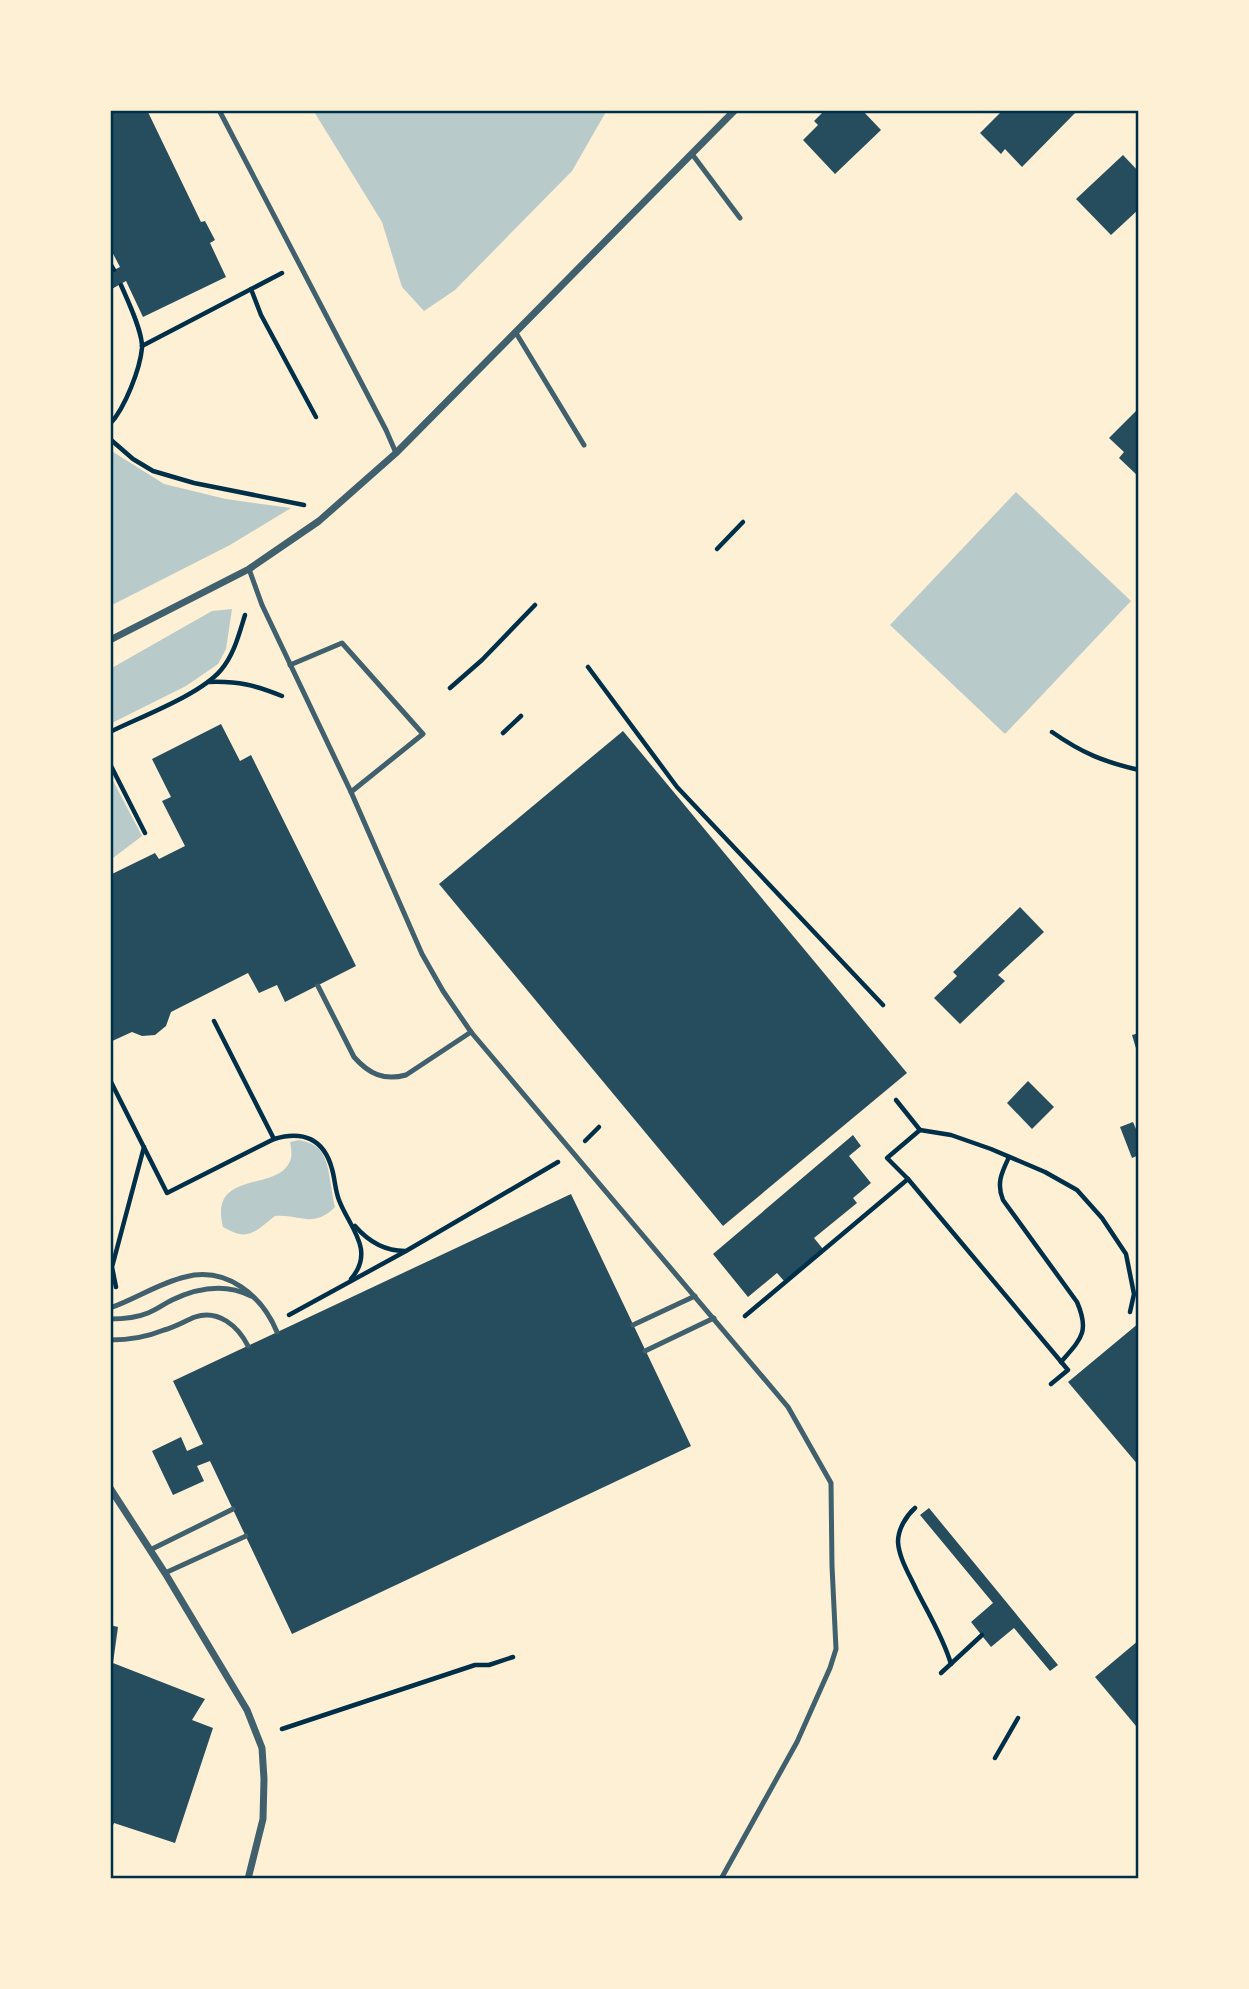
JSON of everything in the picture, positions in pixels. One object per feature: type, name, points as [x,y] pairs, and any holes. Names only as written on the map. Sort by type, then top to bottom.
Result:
[{"type":"street","points":[[110,640],[249,569],[319,521],[396,453],[735,110]]},
{"type":"street","points":[[110,1488],[165,1573],[247,1710],[262,1748],[263,1819],[248,1879]]},
{"type":"lane","points":[[219,110],[396,453]]},
{"type":"lane","points":[[692,154],[740,218]]},
{"type":"lane","points":[[516,332],[584,445]]},
{"type":"lane","points":[[249,569],[422,954],[443,991],[471,1032],[788,1407],[831,1483],[836,1649],[797,1742],[721,1879]]},
{"type":"lane","points":[[290,665],[342,643],[424,734],[351,792]]},
{"type":"lane","points":[[318,986],[354,1058],[362,1067],[379,1076],[406,1075],[471,1032]]},
{"type":"lane","points":[[110,1308],[186,1276],[207,1275],[225,1278],[240,1285],[262,1304],[278,1332]]},
{"type":"lane","points":[[110,1319],[146,1314],[204,1289],[239,1291],[262,1304]]},
{"type":"lane","points":[[633,1325],[695,1296]]},
{"type":"lane","points":[[110,1340],[139,1338],[206,1315],[230,1323],[241,1333],[248,1346]]},
{"type":"lane","points":[[645,1351],[714,1318]]},
{"type":"lane","points":[[150,1550],[233,1509]]},
{"type":"lane","points":[[165,1573],[246,1536]]},
{"type":"path","points":[[110,263],[114,270]]},
{"type":"path","points":[[142,346],[299,264]]},
{"type":"path","points":[[110,424],[127,397],[142,346],[131,307],[121,285]]},
{"type":"path","points":[[251,289],[261,315],[316,417]]},
{"type":"path","points":[[110,439],[133,459],[153,471],[194,483],[304,505]]},
{"type":"path","points":[[717,549],[743,522]]},
{"type":"path","points":[[450,688],[482,660],[536,604]]},
{"type":"path","points":[[110,732],[208,682],[228,660],[245,615]]},
{"type":"path","points":[[588,667],[677,787],[883,1005]]},
{"type":"path","points":[[208,682],[242,683],[282,696]]},
{"type":"path","points":[[503,733],[521,716]]},
{"type":"path","points":[[1052,732],[1076,748],[1113,764],[1139,770]]},
{"type":"path","points":[[110,764],[145,833]]},
{"type":"path","points":[[214,1021],[274,1139]]},
{"type":"path","points":[[110,1080],[167,1193],[274,1139],[300,1136],[316,1141],[328,1157],[339,1200],[359,1238],[361,1256],[358,1270],[348,1282]]},
{"type":"path","points":[[896,1100],[920,1130],[951,1135],[1009,1157],[1045,1172],[1077,1190],[1102,1218],[1126,1254],[1134,1294],[1130,1312]]},
{"type":"path","points":[[582,1144],[599,1127]]},
{"type":"path","points":[[920,1130],[887,1158],[908,1179],[1068,1370],[1051,1384]]},
{"type":"path","points":[[110,1294],[117,1291],[112,1267],[144,1147]]},
{"type":"path","points":[[1009,1157],[1003,1169],[999,1189],[1003,1200],[1077,1302],[1083,1317],[1083,1331],[1061,1362]]},
{"type":"path","points":[[281,1319],[406,1251],[559,1161]]},
{"type":"path","points":[[745,1316],[908,1179]]},
{"type":"path","points":[[349,1218],[372,1241],[387,1248],[406,1251]]},
{"type":"path","points":[[915,1508],[908,1514],[898,1541],[905,1568],[946,1645],[951,1664]]},
{"type":"path","points":[[941,1673],[982,1635]]},
{"type":"path","points":[[282,1729],[475,1665],[489,1665],[513,1657]]},
{"type":"path","points":[[995,1758],[1018,1718]]},
{"type":"shaded area","points":[[313,110],[607,110],[572,171],[455,290],[424,311],[402,287],[382,222]]},
{"type":"shaded area","points":[[110,450],[164,484],[226,499],[291,508],[230,545],[110,606]]},
{"type":"shaded area","points":[[1016,492],[1131,601],[1005,734],[890,625]]},
{"type":"shaded area","points":[[232,609],[226,649],[218,664],[186,686],[110,724],[110,669],[212,611]]},
{"type":"shaded area","points":[[110,775],[142,836],[113,858],[110,856]]},
{"type":"shaded area","points":[[299,1140],[316,1146],[323,1155],[335,1207],[327,1214],[313,1219],[275,1216],[251,1233],[239,1234],[223,1227],[221,1208],[226,1196],[236,1188],[274,1176],[285,1169],[291,1158],[290,1142]]},
{"type":"building","points":[[110,110],[147,110],[201,222],[205,221],[215,240],[210,243],[226,277],[143,317],[126,281],[110,290],[110,272],[120,267],[110,248]]},
{"type":"building","points":[[825,110],[862,110],[881,130],[835,174],[803,140],[818,125],[814,121]]},
{"type":"building","points":[[1003,110],[1076,112],[1022,167],[1005,149],[1001,154],[980,133]]},
{"type":"building","points":[[1123,155],[1139,172],[1139,209],[1111,235],[1076,199]]},
{"type":"building","points":[[1139,408],[1139,477],[1119,458],[1124,452],[1109,438]]},
{"type":"building","points":[[221,724],[240,761],[251,755],[356,966],[285,1002],[277,985],[259,993],[248,973],[171,1012],[166,1026],[155,1035],[142,1036],[132,1032],[110,1042],[110,872],[112,874],[155,853],[159,859],[185,846],[162,801],[171,797],[152,759]]},
{"type":"building","points":[[623,731],[907,1073],[723,1226],[439,884]]},
{"type":"building","points":[[1020,907],[1044,932],[998,975],[1005,981],[960,1024],[934,998],[957,976],[953,972]]},
{"type":"building","points":[[1139,1033],[1139,1055],[1138,1055],[1132,1035]]},
{"type":"building","points":[[1028,1081],[1054,1107],[1032,1129],[1007,1103]]},
{"type":"building","points":[[1133,1122],[1139,1136],[1139,1155],[1132,1158],[1120,1127]]},
{"type":"building","points":[[853,1135],[861,1146],[849,1156],[871,1183],[853,1198],[857,1203],[814,1238],[823,1249],[784,1281],[777,1273],[748,1297],[713,1254]]},
{"type":"building","points":[[571,1194],[691,1446],[292,1634],[210,1461],[197,1466],[204,1481],[173,1495],[152,1451],[181,1437],[187,1451],[203,1444],[173,1381]]},
{"type":"building","points":[[1139,1323],[1139,1466],[1068,1382]]},
{"type":"building","points":[[929,1508],[1058,1665],[1050,1671],[1014,1628],[991,1647],[971,1622],[993,1603],[920,1515]]},
{"type":"building","points":[[110,1625],[118,1627],[113,1663],[205,1699],[192,1720],[213,1728],[175,1843],[114,1823],[110,1832]]},
{"type":"building","points":[[1139,1640],[1139,1724],[1136,1726],[1095,1677]]}]
